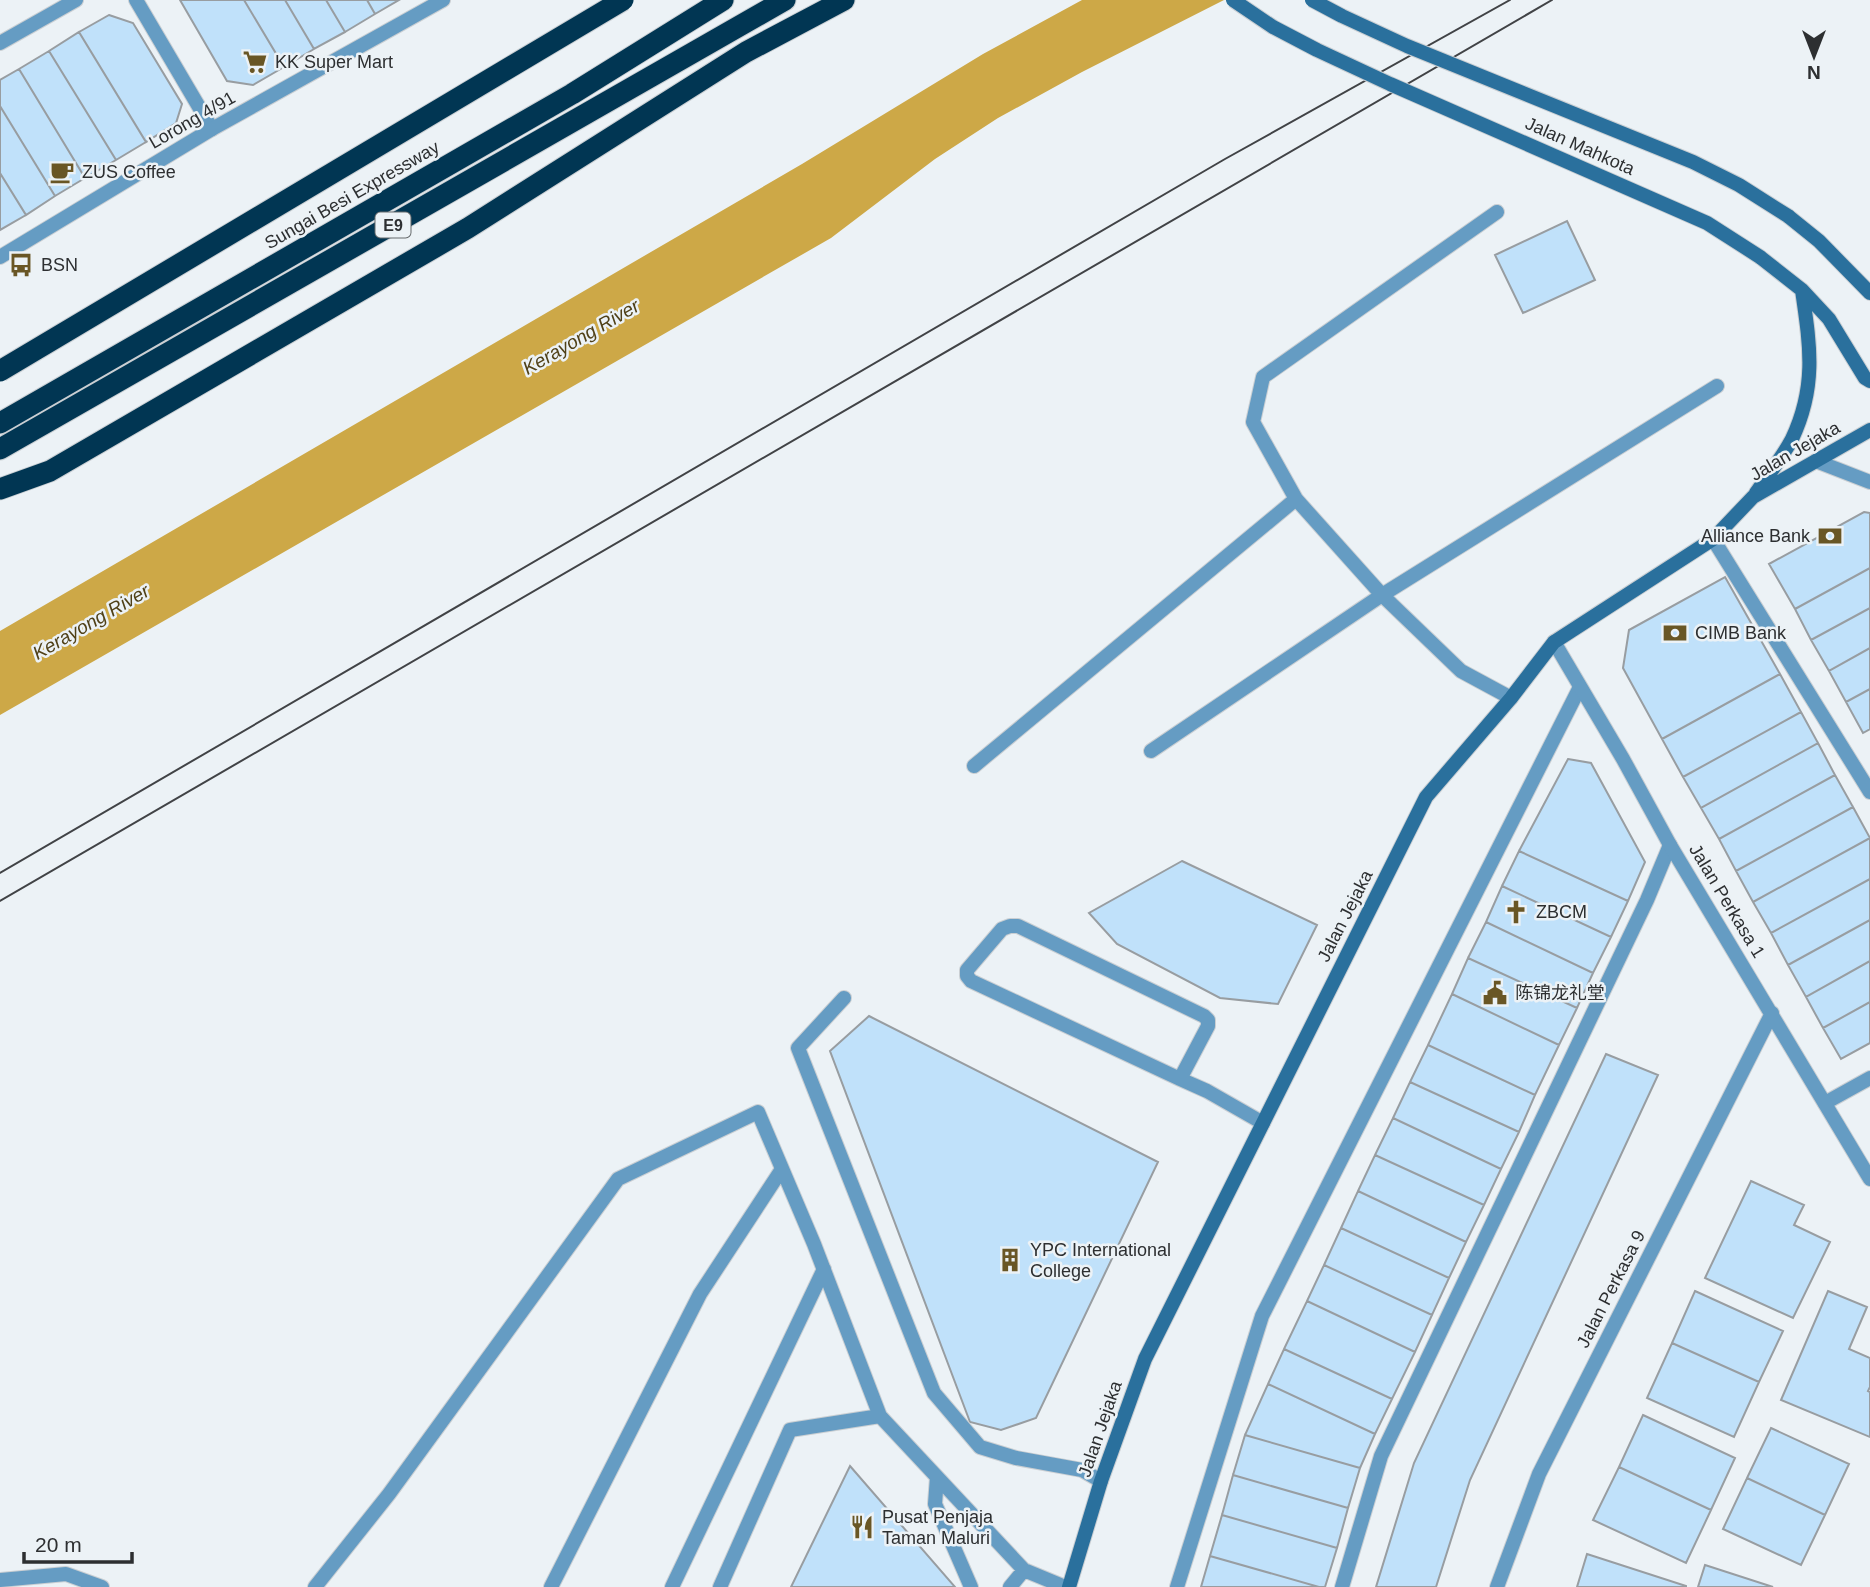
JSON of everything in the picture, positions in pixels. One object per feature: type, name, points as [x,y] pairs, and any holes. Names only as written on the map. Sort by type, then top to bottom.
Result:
[{"type":"highway","points":[[0,364],[481,81],[625,0]]},
{"type":"highway","name":"Sungai Besi Expressway","points":[[0,370],[625,0]]},
{"type":"highway","name":"Sungai Besi Expressway","points":[[0,423],[572,94],[723,0]]},
{"type":"highway","name":"E9","points":[[0,449],[785,0]]},
{"type":"highway","points":[[0,489],[50,471],[456,235],[746,52],[844,0]]},
{"type":"street","points":[[0,43],[76,0]]},
{"type":"street","points":[[136,0],[212,130]]},
{"type":"street","name":"Lorong 4/91","points":[[0,257],[212,130],[443,0]]},
{"type":"street","name":"Jalan Mahkota","points":[[1233,0],[1273,27],[1317,50],[1707,223],[1760,257],[1802,290],[1829,319],[1865,378],[1870,381]]},
{"type":"street","name":"Jalan Mahkota","points":[[1312,0],[1407,46],[1693,162],[1740,186],[1788,216],[1819,241],[1870,293]]},
{"type":"street","points":[[1497,212],[1263,377],[1253,422],[1296,499],[1382,595],[1461,671],[1511,698]]},
{"type":"street","points":[[1753,497],[1791,440],[1805,408],[1811,353],[1802,290]]},
{"type":"street","points":[[1151,751],[1382,595],[1717,386]]},
{"type":"street","name":"Jalan Jejaka","points":[[1067,1587],[1101,1481],[1145,1359],[1426,797],[1511,698],[1554,642],[1713,539],[1753,497],[1870,430]]},
{"type":"street","points":[[1815,461],[1870,482]]},
{"type":"street","points":[[974,765],[1296,499]]},
{"type":"street","points":[[1713,539],[1870,792]]},
{"type":"street","name":"Jalan Perkasa 1","points":[[1554,642],[1670,845],[1870,1179]]},
{"type":"street","points":[[1177,1587],[1262,1316],[1580,687]]},
{"type":"street","points":[[1342,1587],[1381,1456],[1647,900],[1670,845]]},
{"type":"street","points":[[1180,1079],[1209,1026],[1204,1016],[1018,926],[1002,929],[967,970],[971,981],[1180,1079],[1207,1091],[1263,1123]]},
{"type":"street","points":[[845,998],[798,1048],[934,1393],[980,1447],[1016,1458],[1082,1470],[1101,1481]]},
{"type":"street","name":"Jalan Perkasa 9","points":[[1497,1587],[1539,1474],[1772,1013]]},
{"type":"street","points":[[1825,1102],[1870,1078]]},
{"type":"street","points":[[315,1587],[390,1494],[618,1179],[758,1112],[824,1269],[880,1416],[1024,1570],[1067,1587]]},
{"type":"street","points":[[551,1587],[700,1294],[782,1169]]},
{"type":"street","points":[[672,1587],[824,1269]]},
{"type":"street","points":[[720,1587],[790,1430],[880,1416]]},
{"type":"street","points":[[937,1477],[936,1504],[971,1587]]},
{"type":"street","points":[[1010,1587],[1024,1570]]},
{"type":"street","points":[[0,1580],[66,1574],[102,1587]]},
{"type":"water","name":"Kerayong River","points":[[1082,0],[1224,0],[998,118],[935,159],[831,238],[0,715],[0,631],[802,164],[983,54]]},
{"type":"building","points":[[180,0],[244,0],[284,67],[253,85],[227,81]]},
{"type":"building","points":[[244,0],[285,0],[314,49],[284,67]]},
{"type":"building","points":[[285,0],[326,0],[345,32],[314,49]]},
{"type":"building","points":[[326,0],[367,0],[375,14],[345,32]]},
{"type":"building","points":[[367,0],[399,0],[375,14]]},
{"type":"building","points":[[109,15],[133,23],[182,104],[176,123],[146,142],[79,32]]},
{"type":"building","points":[[79,32],[146,142],[116,160],[49,51]]},
{"type":"building","points":[[49,51],[116,160],[85,178],[19,69]]},
{"type":"building","points":[[19,69],[85,178],[55,196],[0,106],[0,80]]},
{"type":"building","points":[[0,106],[55,196],[26,215],[0,173]]},
{"type":"building","points":[[0,173],[26,215],[0,230]]},
{"type":"building","points":[[1567,221],[1595,280],[1523,313],[1495,255]]},
{"type":"building","points":[[1864,512],[1870,513],[1870,568],[1795,609],[1769,564]]},
{"type":"building","points":[[1870,568],[1870,608],[1811,640],[1795,609]]},
{"type":"building","points":[[1725,577],[1780,674],[1662,739],[1623,668],[1629,630]]},
{"type":"building","points":[[1870,608],[1870,648],[1829,671],[1811,640]]},
{"type":"building","points":[[1870,648],[1870,689],[1846,702],[1829,671]]},
{"type":"building","points":[[1780,674],[1801,712],[1683,777],[1662,739]]},
{"type":"building","points":[[1870,689],[1870,729],[1863,733],[1846,702]]},
{"type":"building","points":[[1801,712],[1818,743],[1701,808],[1683,777]]},
{"type":"building","points":[[1818,743],[1835,775],[1719,839],[1701,808]]},
{"type":"building","points":[[1568,759],[1591,763],[1645,862],[1628,901],[1519,851]]},
{"type":"building","points":[[1835,775],[1853,807],[1736,871],[1719,839]]},
{"type":"building","points":[[1853,807],[1870,838],[1753,902],[1736,871]]},
{"type":"building","points":[[1870,838],[1870,879],[1771,933],[1753,902]]},
{"type":"building","points":[[1519,851],[1628,901],[1611,937],[1502,886]]},
{"type":"building","points":[[1182,861],[1317,925],[1278,1004],[1220,998],[1117,944],[1089,913]]},
{"type":"building","points":[[1870,879],[1870,920],[1788,965],[1771,933]]},
{"type":"building","points":[[1502,886],[1611,937],[1593,973],[1486,922]]},
{"type":"building","points":[[1870,920],[1870,961],[1806,997],[1788,965]]},
{"type":"building","points":[[1486,922],[1593,973],[1577,1008],[1468,958]]},
{"type":"building","points":[[1468,958],[1577,1008],[1559,1045],[1452,994]]},
{"type":"building","points":[[1870,961],[1870,1002],[1823,1028],[1806,997]]},
{"type":"building","points":[[1452,994],[1559,1045],[1535,1095],[1428,1045]]},
{"type":"building","points":[[1870,1002],[1870,1043],[1841,1059],[1823,1028]]},
{"type":"building","name":"YPC International College","points":[[869,1016],[1158,1162],[1036,1418],[1001,1430],[970,1422],[830,1051]]},
{"type":"building","points":[[1428,1045],[1535,1095],[1519,1132],[1410,1082]]},
{"type":"building","points":[[1606,1054],[1658,1075],[1470,1480],[1436,1587],[1376,1587],[1414,1463]]},
{"type":"building","points":[[1410,1082],[1519,1132],[1501,1169],[1393,1118]]},
{"type":"building","points":[[1393,1118],[1501,1169],[1484,1205],[1375,1155]]},
{"type":"building","points":[[1375,1155],[1484,1205],[1466,1242],[1358,1191]]},
{"type":"building","points":[[1751,1181],[1804,1205],[1794,1225],[1830,1242],[1793,1318],[1705,1278]]},
{"type":"building","points":[[1358,1191],[1466,1242],[1449,1278],[1341,1228]]},
{"type":"building","points":[[1341,1228],[1449,1278],[1432,1315],[1324,1265]]},
{"type":"building","points":[[1324,1265],[1432,1315],[1415,1352],[1307,1301]]},
{"type":"building","points":[[1695,1291],[1783,1331],[1759,1382],[1672,1343]]},
{"type":"building","points":[[1828,1291],[1867,1307],[1849,1349],[1870,1358],[1870,1437],[1781,1400]]},
{"type":"building","points":[[1307,1301],[1415,1352],[1392,1399],[1284,1349]]},
{"type":"building","points":[[1672,1343],[1759,1382],[1734,1437],[1647,1398]]},
{"type":"building","points":[[1284,1349],[1392,1399],[1375,1434],[1268,1384]]},
{"type":"building","points":[[1268,1384],[1375,1434],[1360,1468],[1245,1435]]},
{"type":"building","points":[[1643,1415],[1735,1458],[1711,1510],[1619,1467]]},
{"type":"building","points":[[1771,1428],[1849,1464],[1825,1515],[1747,1478]]},
{"type":"building","points":[[1245,1435],[1360,1468],[1348,1508],[1233,1475]]},
{"type":"building","name":"Pusat Penjaja Taman Maluri","points":[[850,1466],[955,1587],[791,1587]]},
{"type":"building","points":[[1619,1467],[1711,1510],[1686,1563],[1593,1520]]},
{"type":"building","points":[[1233,1475],[1348,1508],[1337,1548],[1222,1515]]},
{"type":"building","points":[[1747,1478],[1825,1515],[1801,1565],[1723,1529]]},
{"type":"building","points":[[1222,1515],[1337,1548],[1325,1587],[1210,1556]]},
{"type":"building","points":[[1587,1554],[1686,1586],[1686,1587],[1577,1587]]},
{"type":"building","points":[[1210,1556],[1319,1587],[1201,1587]]},
{"type":"building","points":[[1705,1565],[1773,1587],[1698,1587]]},
{"type":"tram line","points":[[0,873],[1225,159],[1510,0]]},
{"type":"tram line","points":[[0,901],[1552,0]]},
{"type":"place","name":"KK Super Mart","points":[[255,62]]},
{"type":"place","name":"ZUS Coffee","points":[[62,172]]},
{"type":"place","name":"BSN","points":[[21,265]]},
{"type":"place","name":"Alliance Bank","points":[[1830,536]]},
{"type":"place","name":"CIMB Bank","points":[[1675,633]]},
{"type":"place","name":"ZBCM","points":[[1516,912]]},
{"type":"place","name":"陈锦龙礼堂","points":[[1495,993]]},
{"type":"place","name":"YPC International College","points":[[1010,1260]]},
{"type":"place","name":"Pusat Penjaja Taman Maluri","points":[[862,1527]]}]
